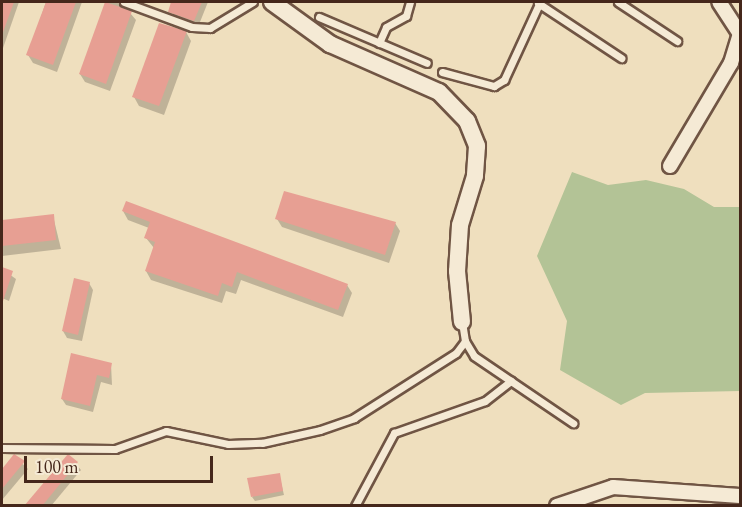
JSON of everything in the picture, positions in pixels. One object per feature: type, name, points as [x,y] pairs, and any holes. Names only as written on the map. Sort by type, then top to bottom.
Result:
[{"type":"street","points":[[272,2],[330,44],[439,92],[467,121],[477,146],[475,176],[460,225],[457,271],[462,322]]},
{"type":"street","points":[[670,166],[731,63],[740,34],[719,2]]},
{"type":"street","points":[[556,506],[613,487],[741,496]]},
{"type":"lane","points":[[124,2],[192,27],[210,28],[253,2]]},
{"type":"lane","points":[[380,43],[387,27],[405,16],[410,2]]},
{"type":"lane","points":[[618,2],[677,41]]},
{"type":"lane","points":[[442,72],[494,86],[504,80],[538,3],[621,58]]},
{"type":"lane","points":[[319,17],[427,63]]},
{"type":"lane","points":[[462,322],[465,341],[474,356],[573,423]]},
{"type":"lane","points":[[2,448],[115,449],[166,431],[228,444],[262,443],[354,418],[456,353],[465,341]]},
{"type":"lane","points":[[355,506],[394,433],[485,401],[511,381]]},
{"type":"green space","points":[[572,172],[608,185],[646,180],[684,189],[714,207],[740,207],[740,391],[645,393],[621,405],[560,370],[567,321],[537,256]]},
{"type":"building","points":[[2,2],[14,2],[3,32],[2,31]]},
{"type":"building","points":[[46,2],[76,2],[53,65],[26,55]]},
{"type":"building","points":[[105,2],[132,11],[106,84],[79,74]]},
{"type":"building","points":[[171,2],[202,2],[194,21],[168,12]]},
{"type":"building","points":[[159,23],[187,31],[159,106],[132,97]]},
{"type":"building","points":[[284,191],[396,222],[385,255],[275,219]]},
{"type":"building","points":[[126,201],[348,284],[338,310],[237,272],[232,287],[222,283],[218,296],[145,271],[155,242],[144,238],[150,222],[122,211]]},
{"type":"building","points":[[54,214],[56,240],[2,246],[2,220]]},
{"type":"building","points":[[2,267],[13,271],[3,301],[2,301]]},
{"type":"building","points":[[74,278],[90,282],[78,335],[62,331]]},
{"type":"building","points":[[71,353],[112,363],[109,378],[97,375],[90,406],[61,399]]},
{"type":"building","points":[[14,454],[25,461],[2,489],[2,469]]},
{"type":"building","points":[[68,454],[78,462],[42,506],[24,506]]},
{"type":"building","points":[[280,473],[283,491],[251,497],[247,478]]}]
